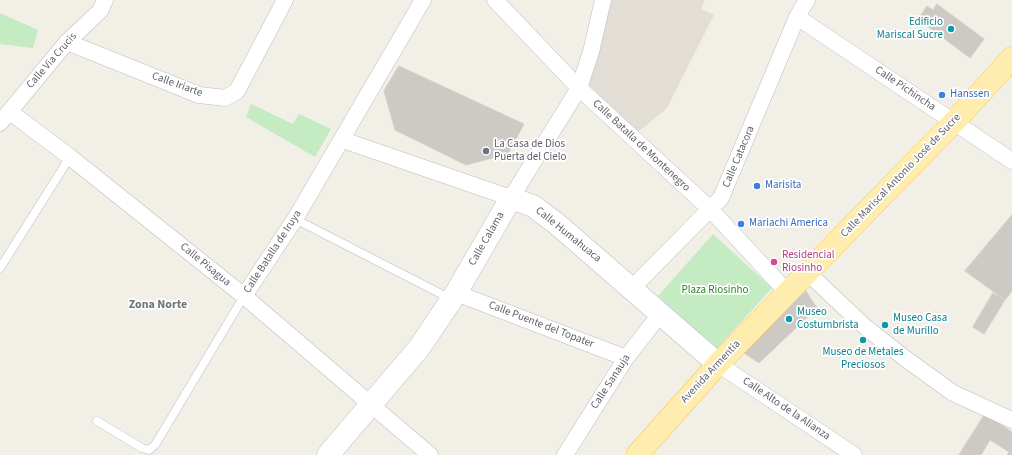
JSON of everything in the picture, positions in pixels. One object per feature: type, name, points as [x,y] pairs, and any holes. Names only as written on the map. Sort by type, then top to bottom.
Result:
[{"type":"main road","name":"Calle Mariscal Antonio José de Sucre","points":[[787,292],[954,122],[1012,58]]},
{"type":"main road","name":"Calle Humahuaca","points":[[511,198],[533,206],[632,288],[718,364]]},
{"type":"main road","name":"Calle Calama","points":[[328,455],[419,348],[454,296],[511,198]]},
{"type":"main road","name":"Avenida Armentia","points":[[637,455],[718,364],[787,292]]},
{"type":"street","name":"Calle Via Crucis","points":[[5,117],[66,42],[100,10],[105,0]]},
{"type":"street","name":"Calle Iriarte","points":[[66,42],[199,95],[225,98],[237,91],[285,0]]},
{"type":"street","name":"Calle Batalla de Iruya","points":[[244,296],[295,219],[343,140],[423,0]]},
{"type":"street","name":"Calle Batalla de Montenegro","points":[[495,0],[579,88],[710,209],[787,292]]},
{"type":"street","name":"Calle Calama","points":[[511,198],[579,88],[591,52],[603,0]]},
{"type":"street","name":"Calle Catacora","points":[[632,288],[721,198],[797,17],[807,0]]},
{"type":"street","name":"Calle Pichincha","points":[[797,17],[1012,161]]},
{"type":"street","name":"Calle Pisagua","points":[[5,117],[70,157],[244,296],[430,455]]},
{"type":"street","name":"Calle Humahuaca","points":[[343,140],[511,198]]},
{"type":"street","points":[[807,272],[864,326],[953,393],[1012,420]]},
{"type":"street","name":"Calle Puente del Topater","points":[[454,296],[626,358]]},
{"type":"street","name":"Calle Sanauja","points":[[565,455],[626,358],[661,313]]},
{"type":"street","name":"Calle Alto de la Alianza","points":[[718,364],[854,455]]},
{"type":"lane","points":[[0,268],[70,157]]},
{"type":"lane","name":"Calle Puente del Topater","points":[[295,219],[454,296]]},
{"type":"lane","name":"Calle Batalla de Iruya","points":[[97,421],[142,448],[149,450],[155,445],[244,296]]},
{"type":"shaded area","points":[[608,0],[705,0],[701,9],[714,15],[667,108],[637,133],[586,82]]},
{"type":"green space","points":[[0,13],[38,30],[33,48],[0,44]]},
{"type":"green space","points":[[251,104],[293,124],[299,114],[331,129],[315,157],[246,117]]},
{"type":"green space","name":"Plaza Riosinho","points":[[713,234],[772,288],[716,350],[658,296]]},
{"type":"building","name":"Edificio Mariscal Sucre","points":[[937,4],[984,39],[970,58],[918,19],[927,6],[933,10]]},
{"type":"building","points":[[399,66],[524,124],[508,154],[466,165],[395,130],[384,91]]},
{"type":"building","points":[[1012,215],[1012,291],[1005,300],[965,271]]},
{"type":"building","name":"Museo Costumbrista","points":[[806,291],[817,308],[759,363],[741,351],[740,344]]},
{"type":"building","points":[[993,293],[1005,300],[984,334],[973,327]]},
{"type":"building","points":[[985,414],[1012,432],[1012,455],[1007,455],[1009,452],[990,440],[981,455],[959,455]]},
{"type":"place","name":"Edificio Mariscal Sucre","points":[[951,29]]},
{"type":"place","name":"Hanssen","points":[[942,95]]},
{"type":"place","name":"La Casa de Dios Puerta del Cielo","points":[[486,151]]},
{"type":"place","name":"Marisita","points":[[757,186]]},
{"type":"place","name":"Mariachi America","points":[[741,224]]},
{"type":"place","name":"Residencial Riosinho","points":[[774,262]]},
{"type":"place","name":"Museo Costumbrista","points":[[789,319]]},
{"type":"place","name":"Museo Casa de Murillo","points":[[885,325]]},
{"type":"place","name":"Museo de Metales Preciosos","points":[[863,340]]},
{"type":"district","name":"Zona Norte","points":[[158,305]]}]
